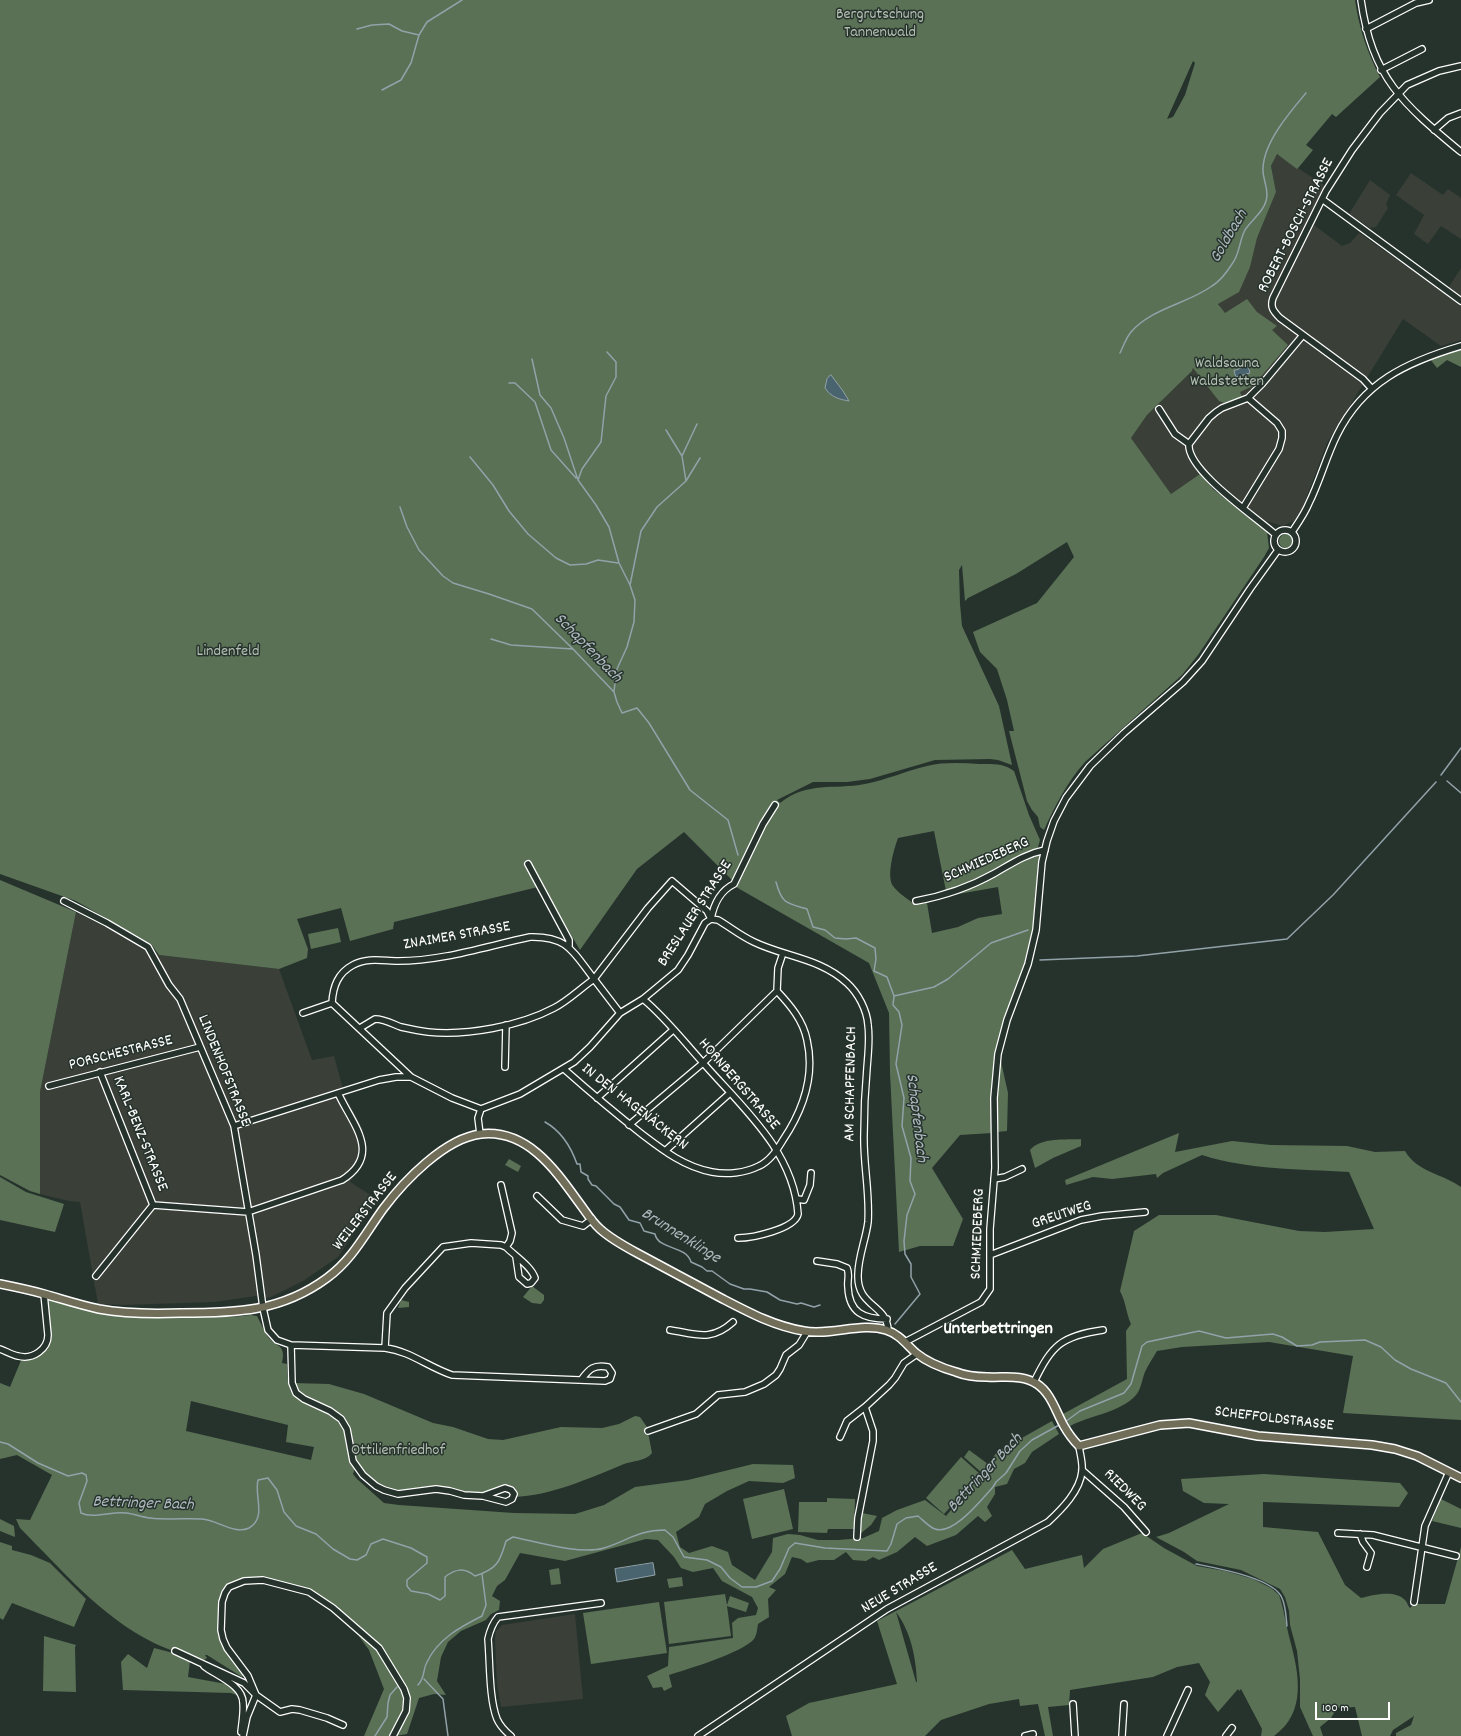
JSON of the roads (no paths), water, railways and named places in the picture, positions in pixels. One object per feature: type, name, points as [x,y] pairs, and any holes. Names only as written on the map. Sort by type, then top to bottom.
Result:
[{"type":"main road","name":"WEILERSTRASSE","points":[[0,1284],[83,1305],[124,1312],[153,1314],[231,1313],[263,1308],[302,1294],[329,1277],[352,1255],[382,1210],[412,1177],[447,1147],[461,1139],[480,1134],[507,1136],[530,1147],[556,1172],[598,1227],[614,1240],[685,1279],[765,1320],[785,1327],[807,1332],[837,1332],[865,1328],[888,1330],[898,1335],[917,1354],[939,1367],[959,1374],[977,1377],[1021,1378],[1034,1382]]},
{"type":"main road","points":[[1034,1382],[1046,1393],[1059,1418],[1079,1446]]},
{"type":"main road","name":"SCHEFFOLDSTRASSE","points":[[1079,1446],[1160,1426],[1189,1423],[1258,1436],[1372,1445],[1395,1449],[1417,1456],[1461,1478]]},
{"type":"street","points":[[1361,0],[1371,47],[1381,70],[1398,94],[1415,113],[1461,152]]},
{"type":"street","points":[[1366,29],[1416,3],[1429,0]]},
{"type":"street","points":[[1381,70],[1422,49]]},
{"type":"street","name":"ROBERT-BOSCH-STRASSE","points":[[1372,388],[1363,379],[1280,318],[1272,309],[1272,298],[1322,198],[1352,150],[1380,113],[1407,86],[1424,76],[1460,65]]},
{"type":"street","points":[[1434,130],[1448,118],[1461,113]]},
{"type":"street","points":[[1322,198],[1461,301]]},
{"type":"street","points":[[1276,535],[1222,492],[1204,472],[1190,453],[1189,444],[1209,418],[1216,412],[1222,408],[1248,398],[1262,384],[1303,335]]},
{"type":"street","points":[[1292,532],[1309,504],[1337,435],[1355,408],[1372,388],[1394,372],[1410,364],[1428,356],[1461,346]]},
{"type":"street","points":[[1243,508],[1279,449],[1282,438],[1282,431],[1277,423],[1248,398]]},
{"type":"street","points":[[1159,409],[1175,434],[1189,444]]},
{"type":"street","points":[[1282,530],[1292,532],[1297,541],[1293,550],[1286,553],[1278,550],[1274,544],[1276,535],[1282,530]]},
{"type":"street","name":"SCHMIEDEBERG","points":[[905,1342],[981,1302],[990,1289],[990,1229],[994,1179],[995,1077],[1002,1036],[1028,964],[1036,930],[1042,862],[1054,821],[1076,782],[1090,766],[1124,733],[1183,682],[1202,661],[1250,588],[1278,550]]},
{"type":"street","name":"BRESLAUER STRASSE","points":[[481,1109],[520,1094],[564,1069],[590,1047],[620,1013],[643,999],[678,970],[705,923],[712,919],[713,908],[717,900],[726,887],[734,884],[763,824],[775,805]]},
{"type":"street","name":"SCHMIEDEBERG","points":[[916,902],[960,890],[995,873],[1018,859],[1045,850]]},
{"type":"street","points":[[528,864],[569,940],[569,946],[620,1013]]},
{"type":"street","points":[[360,1028],[375,1019],[384,1020],[404,1028],[429,1032],[454,1032],[506,1025],[556,1008],[594,979],[648,908],[672,881],[707,911],[712,919]]},
{"type":"street","name":"LINDENHOFSTRASSE","points":[[64,901],[107,922],[148,947],[180,999],[234,1126],[256,1254],[263,1308],[268,1330],[277,1340],[291,1345]]},
{"type":"street","name":"AM SCHAPFENBACH","points":[[712,919],[718,920],[754,942],[822,966],[837,974],[848,984],[858,997],[866,1014],[868,1039],[864,1109],[864,1147],[868,1221],[858,1270],[858,1283],[860,1291],[866,1299],[885,1315],[887,1320]]},
{"type":"street","name":"ZNAIMER STRASSE","points":[[332,1003],[333,990],[343,972],[359,962],[368,960],[400,961],[429,959],[530,937],[543,937],[569,946]]},
{"type":"street","points":[[629,1125],[703,1063],[777,991],[778,968],[783,953]]},
{"type":"street","name":"IN DEN HAGENÄCKERN","points":[[564,1069],[629,1125],[665,1151],[696,1169],[713,1173],[732,1174],[746,1171],[759,1166],[768,1160],[777,1150],[793,1125],[803,1104],[810,1066],[807,1039],[803,1026],[790,1005],[777,991]]},
{"type":"street","name":"HORNBERGSTRASSE","points":[[643,999],[748,1113],[777,1150],[787,1169],[797,1199],[797,1218],[790,1224],[749,1238],[738,1238]]},
{"type":"street","points":[[303,1013],[332,1003],[411,1077],[452,1098],[481,1109],[478,1118],[480,1134]]},
{"type":"street","points":[[505,1067],[506,1025]]},
{"type":"street","points":[[597,1098],[673,1030]]},
{"type":"street","name":"PORSCHESTRASSE","points":[[49,1086],[200,1047]]},
{"type":"street","name":"KARL-BENZ-STRASSE","points":[[100,1072],[153,1205],[248,1212]]},
{"type":"street","points":[[234,1126],[379,1080],[396,1077],[411,1077]]},
{"type":"street","points":[[248,1212],[342,1180],[351,1175],[360,1163],[362,1151],[360,1134],[338,1093]]},
{"type":"street","points":[[665,1151],[730,1094]]},
{"type":"street","points":[[994,1179],[1005,1177],[1022,1169]]},
{"type":"street","points":[[797,1199],[804,1200],[810,1185],[811,1173]]},
{"type":"street","points":[[501,1185],[512,1232],[510,1241],[506,1247]]},
{"type":"street","points":[[537,1196],[562,1220],[583,1226],[592,1219]]},
{"type":"street","points":[[96,1276],[153,1205]]},
{"type":"street","name":"GREUTWEG","points":[[990,1255],[1081,1220],[1102,1216],[1145,1212]]},
{"type":"street","points":[[385,1348],[387,1313],[405,1288],[443,1247],[452,1244],[476,1243],[495,1244],[506,1247],[516,1257],[533,1274],[535,1278],[531,1283],[527,1284],[519,1277],[516,1257]]},
{"type":"street","points":[[817,1261],[837,1264],[847,1268],[849,1297],[856,1309],[867,1318],[887,1320],[888,1330]]},
{"type":"street","points":[[0,1349],[19,1356],[28,1356],[35,1354],[45,1346],[48,1341],[48,1335],[44,1294]]},
{"type":"street","points":[[670,1330],[710,1336],[721,1331],[733,1322]]},
{"type":"street","points":[[1034,1382],[1045,1359],[1060,1343],[1071,1337],[1086,1332],[1103,1330]]},
{"type":"street","points":[[648,1431],[696,1414],[718,1395],[745,1392],[764,1384],[776,1375],[786,1355],[799,1345],[807,1332]]},
{"type":"street","points":[[483,1496],[505,1488],[511,1490],[514,1494],[512,1499],[506,1502],[483,1496],[464,1495],[436,1489],[398,1494],[388,1492],[376,1486],[363,1475],[353,1461],[347,1429],[341,1419],[330,1411],[299,1396],[294,1389],[292,1383],[291,1345],[385,1348],[399,1350],[412,1355],[438,1371],[452,1376],[608,1381],[612,1373],[608,1367],[594,1366],[587,1371],[581,1380]]},
{"type":"street","points":[[840,1437],[847,1421],[865,1407],[895,1378],[904,1363],[917,1354]]},
{"type":"street","points":[[857,1537],[858,1518],[873,1441],[873,1431],[865,1407]]},
{"type":"street","name":"NEUE STRASSE","points":[[698,1736],[887,1609],[1048,1522],[1061,1510],[1080,1481],[1082,1470],[1079,1446]]},
{"type":"street","name":"RIEDWEG","points":[[1082,1470],[1124,1507],[1146,1532]]},
{"type":"street","points":[[1414,1602],[1426,1526],[1430,1512],[1449,1472]]},
{"type":"street","points":[[1338,1533],[1374,1535],[1456,1556]]},
{"type":"street","points":[[1360,1534],[1363,1542],[1371,1553],[1367,1567]]},
{"type":"street","points":[[242,1736],[247,1717],[256,1695],[248,1676],[227,1648],[223,1639],[221,1630],[222,1602],[224,1593],[229,1587],[244,1581],[263,1580],[309,1592],[333,1608],[379,1648],[404,1689],[407,1698],[406,1711],[393,1736]]},
{"type":"street","points":[[511,1736],[504,1730],[498,1720],[494,1705],[488,1639],[493,1622],[498,1617],[601,1603]]},
{"type":"street","points":[[175,1651],[244,1683],[256,1695],[280,1712],[292,1709],[300,1710],[327,1718],[343,1725]]},
{"type":"street","points":[[197,1660],[211,1672],[236,1688],[241,1693],[243,1702],[242,1736]]},
{"type":"street","points":[[1167,1736],[1188,1690]]},
{"type":"street","points":[[1073,1704],[1075,1736]]},
{"type":"street","points":[[1122,1736],[1124,1704]]},
{"type":"street","points":[[1226,1736],[1232,1728]]},
{"type":"street","points":[[1024,1736],[1033,1734]]},
{"type":"water","points":[[1248,366],[1250,373],[1236,377],[1234,371]]},
{"type":"water","points":[[831,375],[849,401],[835,397],[825,388],[827,379]]},
{"type":"water","points":[[653,1563],[655,1575],[617,1582],[615,1569]]},
{"type":"waterway","points":[[382,90],[401,80],[411,63],[419,35],[427,22],[462,0]]},
{"type":"waterway","points":[[357,29],[372,25],[389,24],[402,31],[419,35]]},
{"type":"waterway","name":"Goldbach","points":[[1120,353],[1129,334],[1139,324],[1149,317],[1212,286],[1218,282],[1228,270],[1237,256],[1245,230],[1260,213],[1266,201],[1267,189],[1263,168],[1264,158],[1268,148],[1279,128],[1306,93]]},
{"type":"waterway","points":[[607,352],[616,362],[616,377],[606,396],[601,442],[582,469],[578,480],[596,505],[609,527],[619,563],[630,585]]},
{"type":"waterway","points":[[532,359],[540,395],[551,408],[564,438],[578,480]]},
{"type":"waterway","points":[[509,383],[515,383],[535,402],[551,450],[576,478]]},
{"type":"waterway","points":[[686,481],[682,456],[697,424]]},
{"type":"waterway","points":[[666,430],[682,456]]},
{"type":"waterway","points":[[470,457],[493,485],[509,511],[528,534],[556,558],[570,565],[586,564],[598,560],[618,563]]},
{"type":"waterway","points":[[614,691],[617,669],[627,647],[634,622],[635,600],[630,585],[641,531],[657,507],[686,481],[700,458]]},
{"type":"waterway","name":"Schapfenbach","points":[[400,507],[407,527],[419,550],[443,576],[453,583],[532,609],[614,692],[622,713],[637,708],[649,723],[690,790],[728,820],[738,855]]},
{"type":"waterway","points":[[491,639],[511,645],[573,649]]},
{"type":"waterway","points":[[1441,775],[1461,748]]},
{"type":"waterway","points":[[1447,781],[1461,793]]},
{"type":"waterway","points":[[1040,960],[1137,956],[1287,939],[1333,895],[1436,782]]},
{"type":"waterway","name":"Schapfenbach","points":[[776,882],[780,895],[786,902],[807,909],[813,927],[825,930],[835,938],[856,938],[875,948],[876,959],[874,971],[887,977],[894,996],[893,1005],[899,1012],[902,1025],[896,1064],[904,1098],[902,1126],[911,1158],[910,1181],[915,1194],[907,1215],[904,1241],[905,1254],[911,1264],[911,1277],[920,1294],[895,1324]]},
{"type":"waterway","points":[[894,996],[934,987],[948,979],[991,943],[1028,930]]},
{"type":"waterway","name":"Brunnenklinge","points":[[545,1122],[556,1130],[565,1140],[577,1164],[580,1164],[581,1172],[588,1176],[588,1179],[592,1185],[596,1186],[614,1204],[620,1207],[629,1220],[640,1223],[644,1231],[655,1234],[661,1243],[684,1253],[691,1262],[707,1271],[712,1271],[730,1284],[744,1289],[767,1292],[780,1300],[797,1304],[801,1303],[814,1307],[820,1305]]},
{"type":"waterway","name":"Bettringer Bach","points":[[1065,1422],[1080,1411],[1124,1393],[1131,1384],[1142,1346],[1147,1342],[1199,1331],[1226,1338],[1273,1334],[1282,1337],[1297,1346],[1312,1345],[1320,1342],[1365,1340],[1381,1347],[1395,1360],[1411,1369],[1446,1383],[1461,1402]]},
{"type":"waterway","name":"Bettringer Bach","points":[[0,1442],[8,1444],[38,1463],[68,1476],[82,1473],[86,1475],[87,1481],[79,1503],[81,1513],[86,1515],[129,1513],[156,1519],[202,1519],[238,1530],[244,1530],[254,1524],[259,1513],[258,1480],[268,1478],[277,1490],[284,1512],[296,1526],[316,1534],[333,1549],[350,1559],[357,1560],[366,1555],[371,1544],[383,1539],[411,1548],[427,1557],[427,1563],[407,1580],[407,1586],[411,1591],[428,1594],[440,1600],[445,1596],[445,1577],[452,1572],[460,1570],[467,1571],[475,1576],[488,1571],[496,1564],[502,1554],[506,1541],[513,1537],[571,1549],[594,1550],[604,1548],[647,1532],[665,1530],[673,1537],[684,1557],[707,1560],[721,1567],[730,1578],[742,1587],[756,1587],[772,1581],[780,1569],[789,1548],[795,1543],[825,1548],[887,1551],[891,1544],[897,1524],[906,1518],[918,1516],[933,1528],[942,1530],[958,1522],[975,1507],[996,1482],[1006,1473],[1020,1451],[1032,1440],[1061,1424]]},
{"type":"waterway","points":[[1129,1518],[1137,1527]]},
{"type":"waterway","points":[[1196,1564],[1244,1575],[1268,1585],[1277,1591],[1283,1601],[1287,1626]]},
{"type":"waterway","points":[[418,1685],[422,1679],[427,1662],[443,1640],[458,1629],[482,1616],[486,1605],[482,1574]]},
{"type":"waterway","points":[[424,1679],[443,1699],[448,1736]]},
{"type":"waterway","points":[[375,1736],[387,1717],[390,1695],[397,1687]]},
{"type":"district","name":"Unterbettringen","points":[[998,1331]]},
{"type":"park label","name":"Bergrutschung Tannenwald","points":[[880,25]]},
{"type":"park label","name":"Waldsauna Waldstetten","points":[[1227,374]]},
{"type":"park label","name":"Lindenfeld","points":[[228,653]]},
{"type":"park label","name":"Ottilienfriedhof","points":[[398,1452]]}]
